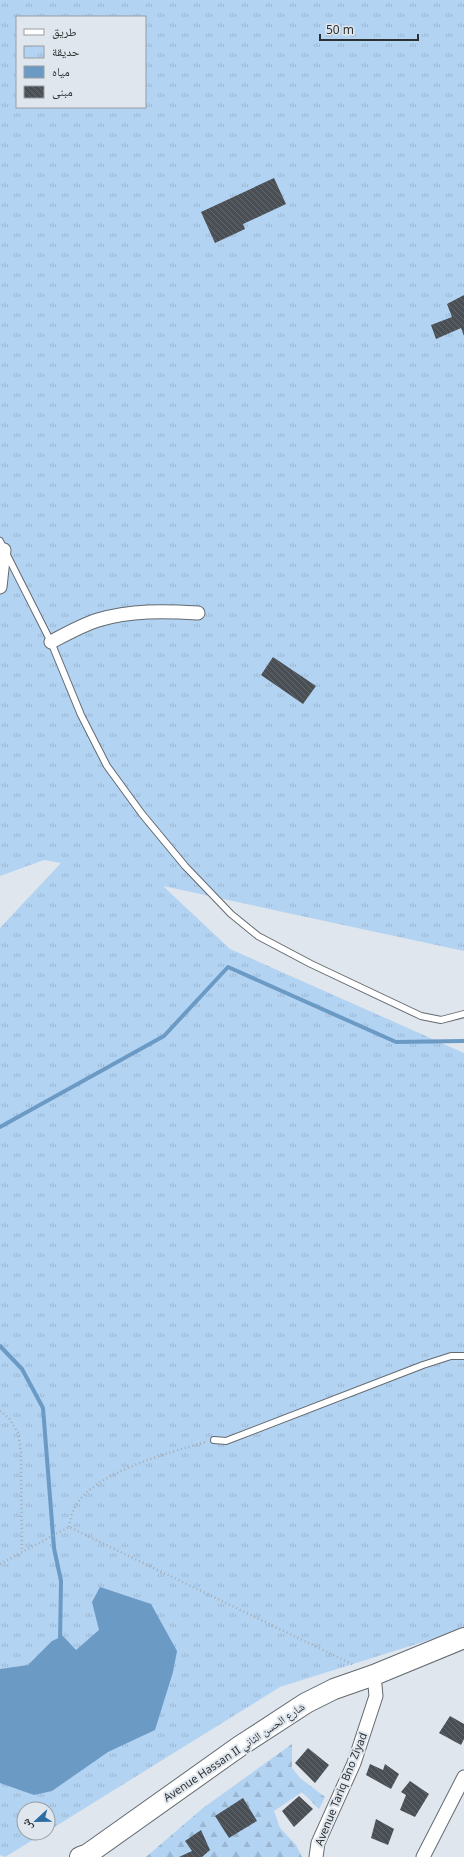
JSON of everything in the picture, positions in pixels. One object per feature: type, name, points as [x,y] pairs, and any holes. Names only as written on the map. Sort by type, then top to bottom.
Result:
[{"type":"main road","name":"Avenue Hassan II شارع الحسن الثاني","points":[[80,1857],[88,1854],[240,1746],[306,1703],[334,1689],[374,1675],[464,1638]]},
{"type":"street","points":[[0,587],[2,545]]},
{"type":"street","points":[[51,642],[97,620],[121,614],[163,611],[198,613]]},
{"type":"street","name":"Avenue Tariq Bno Ziyad","points":[[316,1857],[318,1843],[354,1763],[376,1696],[374,1675]]},
{"type":"street","points":[[423,1857],[464,1777]]},
{"type":"lane","points":[[2,545],[51,642],[81,715],[107,766],[142,814],[180,860],[231,914],[258,936],[311,964],[420,1016],[441,1020],[464,1014]]},
{"type":"lane","points":[[214,1440],[226,1441],[423,1365],[451,1356],[464,1356]]},
{"type":"path","points":[[0,1411],[9,1418],[18,1433],[21,1452],[22,1552]]},
{"type":"path","points":[[0,1564],[69,1527],[74,1509],[80,1500],[92,1489],[113,1475],[132,1465],[214,1440]]},
{"type":"path","points":[[69,1527],[374,1675]]},
{"type":"green space","points":[[0,0],[464,0],[464,951],[163,886],[230,949],[464,1053],[464,1629],[280,1687],[56,1826],[56,1801],[16,1801],[16,1841],[31,1841],[5,1857],[0,1855],[0,928],[61,863],[44,860],[0,876]]},
{"type":"green space","points":[[292,1744],[292,1768],[300,1778],[325,1797],[319,1809],[302,1792],[274,1811],[280,1828],[296,1845],[302,1857],[146,1857],[203,1808]]},
{"type":"water","points":[[100,1587],[151,1604],[177,1651],[173,1672],[155,1730],[108,1752],[52,1791],[34,1795],[0,1783],[0,1669],[28,1665],[52,1641],[63,1636],[76,1650],[99,1630],[92,1602]]},
{"type":"building","points":[[274,178],[286,204],[243,224],[245,229],[215,243],[201,212]]},
{"type":"building","points":[[464,295],[464,336],[461,328],[436,339],[431,325],[452,317],[447,304]]},
{"type":"building","points":[[273,657],[316,686],[303,704],[261,675]]},
{"type":"building","points":[[450,1716],[464,1724],[464,1739],[461,1745],[439,1733]]},
{"type":"building","points":[[308,1748],[329,1765],[315,1783],[295,1763]]},
{"type":"building","points":[[370,1764],[383,1770],[385,1764],[399,1774],[391,1789],[366,1775]]},
{"type":"building","points":[[410,1781],[429,1794],[415,1817],[400,1810],[406,1795],[401,1792]]},
{"type":"building","points":[[299,1796],[313,1809],[294,1827],[282,1811]]},
{"type":"building","points":[[243,1798],[257,1821],[229,1838],[215,1816]]},
{"type":"building","points":[[376,1819],[394,1829],[388,1845],[371,1838]]},
{"type":"building","points":[[201,1830],[210,1850],[202,1857],[179,1857],[192,1851],[185,1841]]},
{"type":"waterway","points":[[0,1127],[164,1036],[228,967],[396,1042],[464,1041]]},
{"type":"waterway","points":[[0,1346],[22,1369],[43,1408],[54,1548],[61,1581],[60,1642]]}]
